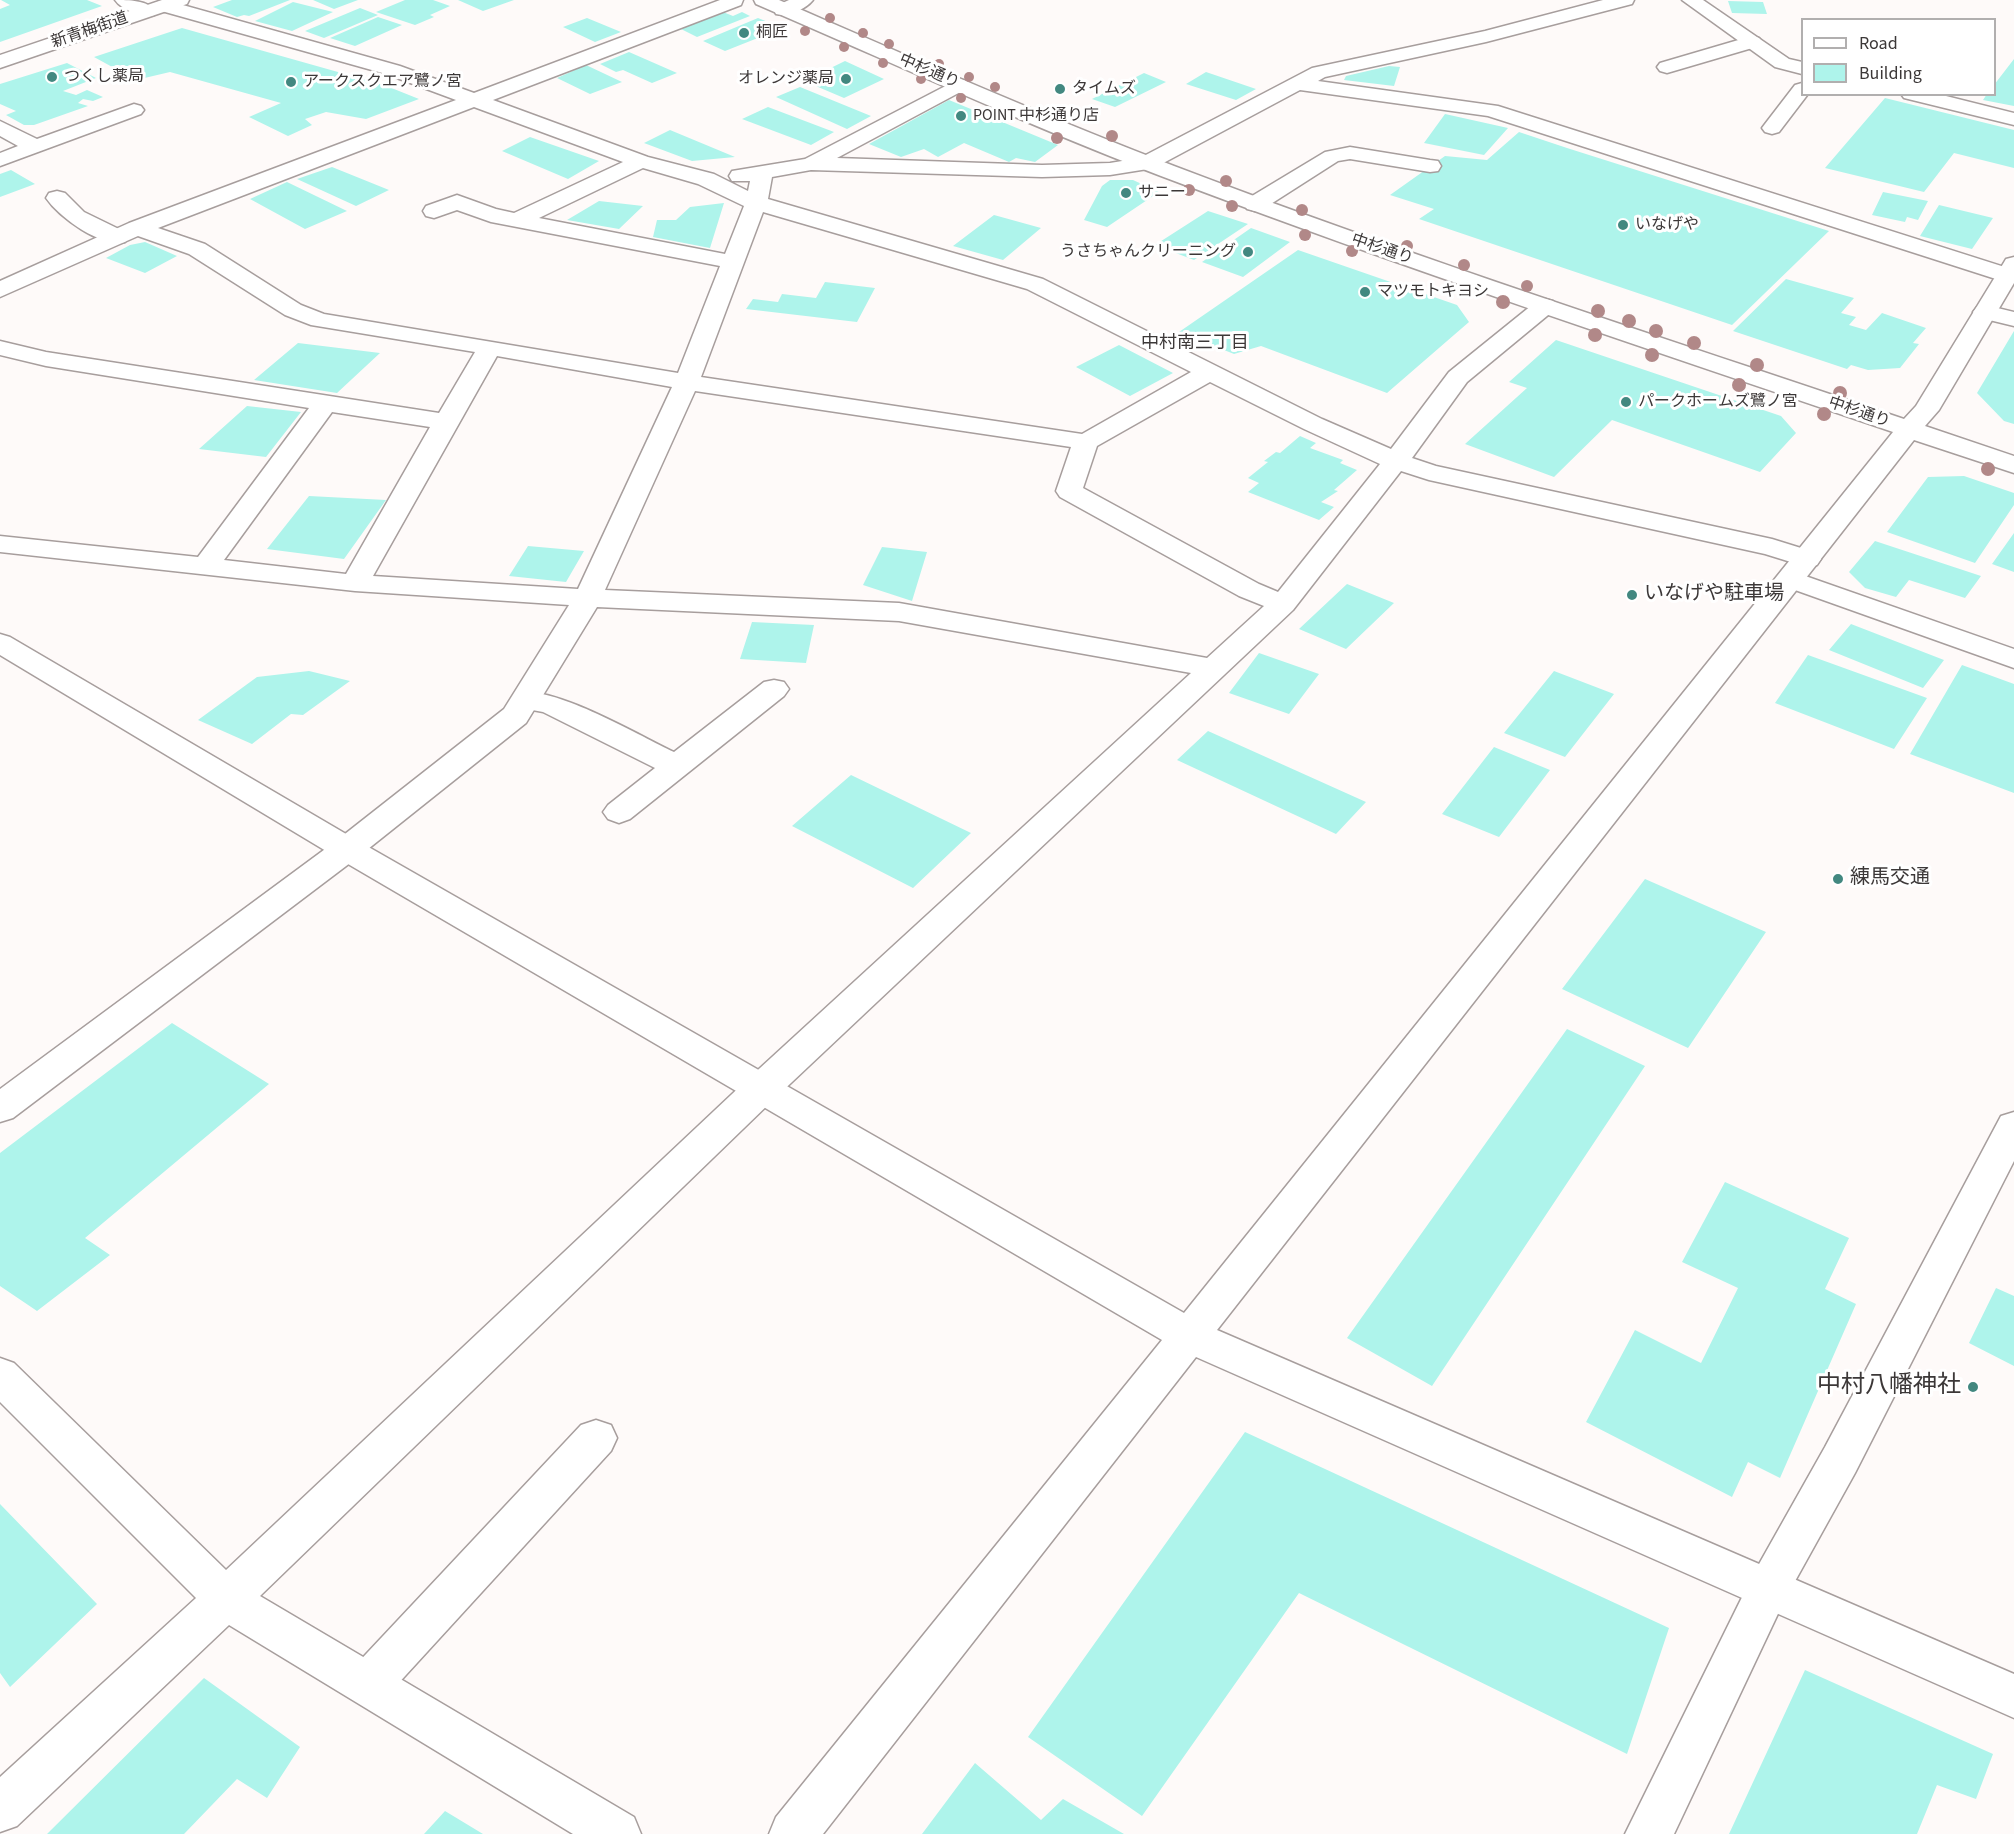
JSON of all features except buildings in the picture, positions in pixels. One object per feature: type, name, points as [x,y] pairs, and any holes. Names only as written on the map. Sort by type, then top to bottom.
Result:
[{"type":"street","points":[[124,0],[164,6],[393,70],[641,161],[706,179],[756,203],[1035,284],[1313,424],[1396,461],[1429,472],[1772,547],[1799,569],[2014,660]]},
{"type":"street","name":"中杉通り","points":[[763,0],[1146,163],[1255,204],[1545,306],[2014,465]]},
{"type":"street","points":[[783,10],[804,0]]},
{"type":"street","points":[[1691,0],[1782,63],[1801,68]]},
{"type":"street","points":[[0,290],[127,233],[734,1]]},
{"type":"street","points":[[706,179],[762,174],[811,164],[1042,171],[1110,169],[1146,163],[1319,72],[1486,36],[1617,1]]},
{"type":"street","name":"新青梅街道","points":[[0,62],[164,6]]},
{"type":"street","points":[[1667,67],[1752,42]]},
{"type":"street","points":[[793,1834],[2000,316],[2010,270],[1491,110],[1299,84]]},
{"type":"street","points":[[811,164],[959,85]]},
{"type":"street","points":[[1772,128],[1801,92]]},
{"type":"street","points":[[1919,96],[2014,119]]},
{"type":"street","points":[[0,160],[134,110]]},
{"type":"street","points":[[0,127],[36,147]]},
{"type":"street","points":[[1255,204],[1332,156],[1350,153],[1430,166]]},
{"type":"street","points":[[517,220],[641,161]]},
{"type":"street","points":[[0,1108],[346,849],[515,716],[588,598],[687,382],[756,203],[762,174]]},
{"type":"street","points":[[57,198],[76,217],[127,233],[197,249],[293,310],[319,320],[687,382],[1086,442],[1209,372]]},
{"type":"street","points":[[434,211],[457,202],[491,215],[732,262]]},
{"type":"street","points":[[0,1809],[226,1599],[761,1089],[1211,668],[1283,604],[1396,461],[1458,377],[1545,306]]},
{"type":"street","points":[[356,583],[490,347]]},
{"type":"street","points":[[0,348],[46,359],[446,422]]},
{"type":"street","points":[[204,568],[326,404]]},
{"type":"street","points":[[1086,442],[1069,491],[1249,590],[1283,604]]},
{"type":"street","points":[[0,544],[356,583],[588,598],[899,612],[1211,668]]},
{"type":"street","points":[[0,643],[346,849],[1190,1336],[2014,1696]]},
{"type":"street","points":[[619,812],[774,689]]},
{"type":"street","points":[[526,699],[550,704],[677,766]]},
{"type":"street","points":[[1649,1834],[1769,1587],[1846,1449],[2014,1126]]},
{"type":"street","points":[[0,1375],[226,1599],[617,1834]]},
{"type":"street","points":[[368,1684],[596,1438]]},
{"type":"place","name":"桐匠","points":[[744,33]]},
{"type":"place","name":"つくし薬局","points":[[52,77]]},
{"type":"place","name":"オレンジ薬局","points":[[846,79]]},
{"type":"place","name":"アークスクエア鷺ノ宮","points":[[291,82]]},
{"type":"place","name":"タイムズ","points":[[1060,89]]},
{"type":"place","name":"POINT 中杉通り店","points":[[961,116]]},
{"type":"place","name":"サニー","points":[[1126,193]]},
{"type":"place","name":"いなげや","points":[[1623,225]]},
{"type":"place","name":"うさちゃんクリーニング","points":[[1248,252]]},
{"type":"place","name":"マツモトキヨシ","points":[[1365,292]]},
{"type":"place","name":"パークホームズ鷺ノ宮","points":[[1626,402]]},
{"type":"place","name":"いなげや駐車場","points":[[1632,595]]},
{"type":"place","name":"練馬交通","points":[[1838,879]]},
{"type":"place","name":"中村八幡神社","points":[[1973,1387]]},
{"type":"district","name":"中村南三丁目","points":[[1195,344]]}]
